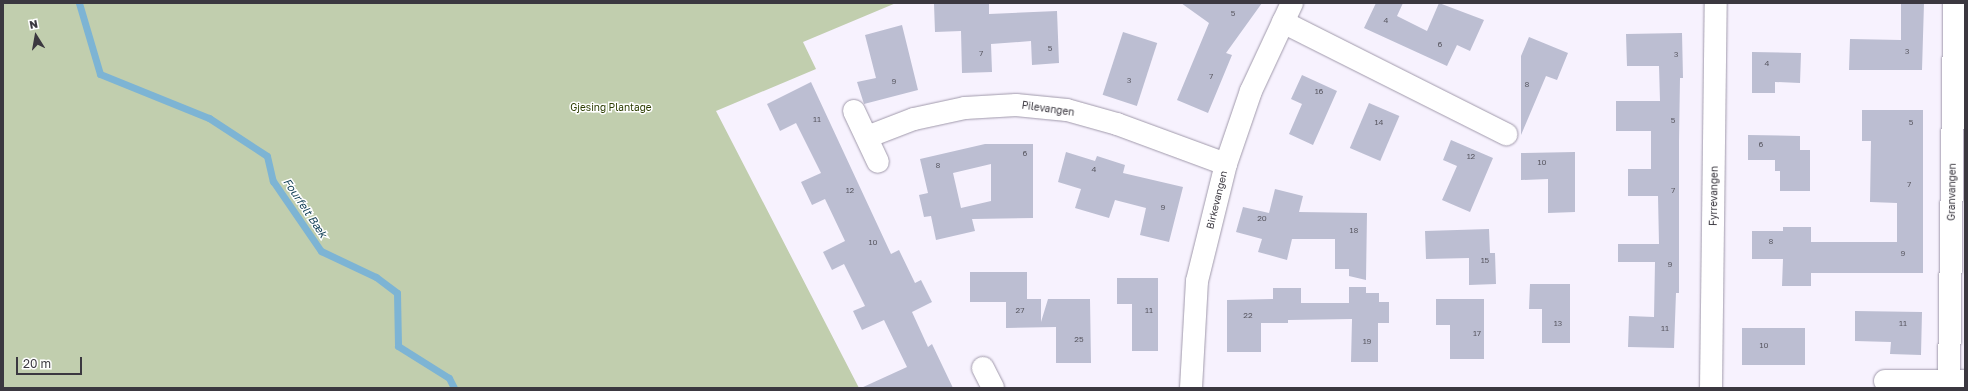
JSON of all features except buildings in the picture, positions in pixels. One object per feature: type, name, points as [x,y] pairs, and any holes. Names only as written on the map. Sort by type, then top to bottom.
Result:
[{"type":"street","name":"Fyrrevangen","points":[[1711,388],[1716,3]]},
{"type":"street","name":"Granvangen","points":[[1885,381],[1957,381],[1954,3]]},
{"type":"street","name":"Birkevangen","points":[[1191,388],[1197,281],[1226,164],[1251,91],[1288,13],[1506,134]]},
{"type":"street","name":"Pilevangen","points":[[867,137],[914,119],[950,111],[1016,105],[1067,110],[1117,124],[1226,164]]},
{"type":"street","points":[[854,111],[878,162]]},
{"type":"street","points":[[983,368],[993,388]]},
{"type":"green space","name":"Gjesing Plantage","points":[[3,3],[896,3],[803,42],[816,69],[716,111],[859,388],[3,388]]},
{"type":"waterway","name":"Fourfelt Bæk","points":[[79,3],[100,74],[209,118],[267,156],[273,181],[321,251],[376,277],[397,293],[398,346],[449,378],[454,388]]}]
